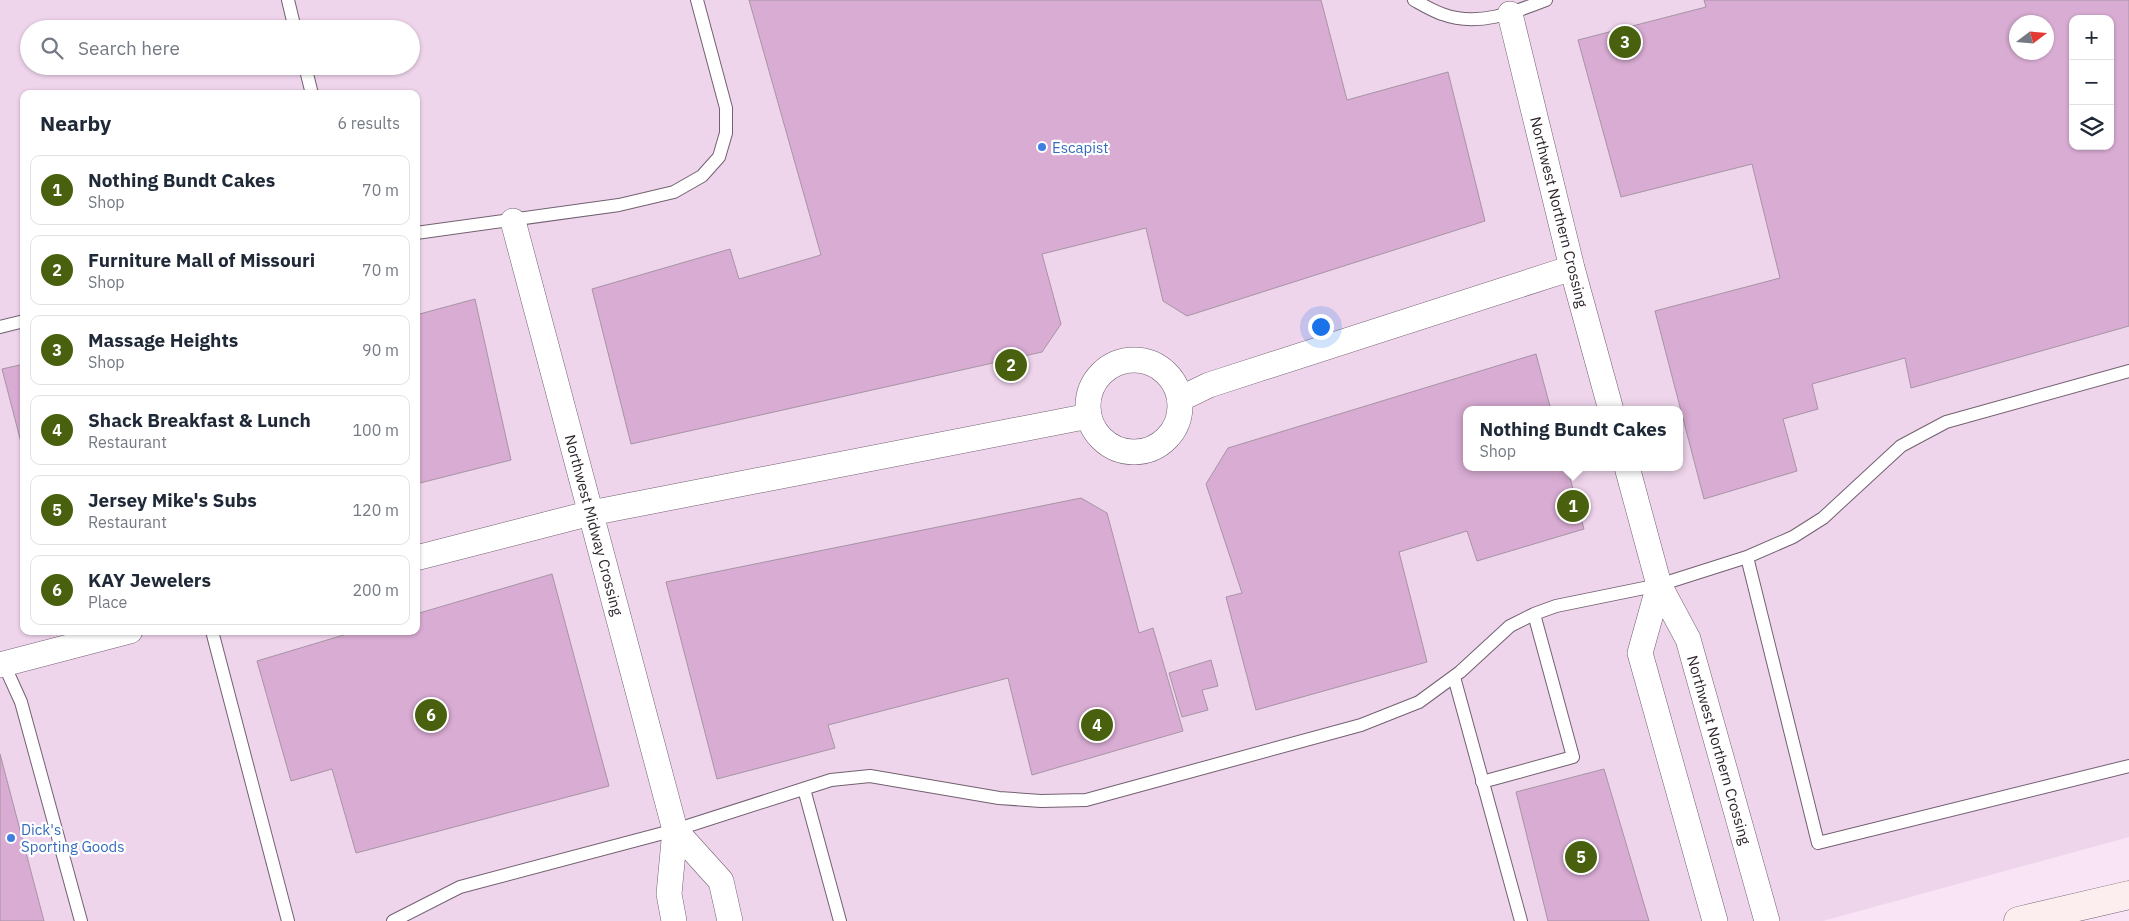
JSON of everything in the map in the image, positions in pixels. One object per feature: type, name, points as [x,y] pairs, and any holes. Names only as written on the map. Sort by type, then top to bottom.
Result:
[{"type":"street","name":"Northwest Northern Crossing","points":[[1510,14],[1572,268],[1610,406]]},
{"type":"street","name":"Northwest Midway Crossing","points":[[513,221],[675,830],[669,894],[674,921]]},
{"type":"street","points":[[1180,400],[1209,385],[1572,268]]},
{"type":"street","points":[[1125,361],[1147,363],[1166,373],[1175,385],[1180,400],[1179,415],[1174,430],[1163,442],[1150,450],[1135,452],[1119,450],[1105,443],[1095,430],[1089,416],[1088,401],[1092,388],[1100,375],[1112,366],[1125,361]]},
{"type":"street","points":[[420,557],[592,513],[1089,416]]},
{"type":"street","name":"Northwest Northern Crossing","points":[[1627,471],[1658,584],[1688,639],[1767,921]]},
{"type":"street","name":"Northwest Northern Crossing","points":[[1658,584],[1640,653],[1715,921]]},
{"type":"street","points":[[1,660],[112,635]]},
{"type":"street","name":"Northwest Midway Crossing","points":[[675,830],[721,881],[730,921]]},
{"type":"street","points":[[2018,921],[2129,894]]},
{"type":"lane","points":[[288,0],[293,20]]},
{"type":"lane","points":[[420,233],[619,205],[674,192],[702,176],[719,157],[726,133],[726,108],[698,0]]},
{"type":"lane","points":[[1414,0],[1443,15],[1473,20],[1510,14],[1546,0]]},
{"type":"lane","points":[[307,75],[311,90]]},
{"type":"lane","points":[[0,327],[20,322]]},
{"type":"lane","points":[[393,921],[460,887],[675,830],[831,780],[870,776],[999,798],[1041,801],[1086,800],[1361,725],[1419,702],[1454,677],[1510,626],[1534,614],[1556,606],[1658,584],[1747,557],[1792,537],[1822,518],[1901,446],[1946,422],[2129,371]]},
{"type":"lane","points":[[1747,557],[1818,843],[2129,766]]},
{"type":"lane","points":[[1482,782],[1573,757],[1534,614]]},
{"type":"lane","points":[[213,635],[288,921]]},
{"type":"lane","points":[[1,660],[21,702],[81,921]]},
{"type":"lane","points":[[1454,677],[1520,921]]},
{"type":"lane","points":[[804,789],[840,921]]},
{"type":"shaded area","points":[[0,0],[2129,0],[2129,837],[1823,921],[0,921]]},
{"type":"building","points":[[749,0],[1321,0],[1347,100],[1448,72],[1485,221],[1187,316],[1163,301],[1146,228],[1042,254],[1061,324],[1042,352],[631,444],[592,289],[730,249],[739,279],[821,255]]},
{"type":"building","points":[[1704,0],[2129,0],[2129,326],[1911,388],[1905,358],[1812,384],[1818,409],[1783,419],[1797,471],[1704,499],[1683,418],[1683,406],[1680,406],[1655,311],[1780,278],[1752,164],[1621,197],[1578,40],[1706,7]]},
{"type":"building","points":[[475,299],[511,460],[420,483],[420,314]]},
{"type":"building","points":[[1536,354],[1550,406],[1463,406],[1463,471],[1568,471],[1584,529],[1477,561],[1467,531],[1399,552],[1427,662],[1256,710],[1226,597],[1242,593],[1206,484],[1228,448]]},
{"type":"building","points":[[20,365],[20,439],[2,369]]},
{"type":"building","points":[[1081,498],[1107,513],[1139,633],[1153,628],[1183,731],[1032,775],[1008,678],[828,725],[835,748],[717,779],[666,582]]},
{"type":"building","points":[[552,574],[609,786],[356,853],[332,769],[291,781],[257,661],[344,635],[420,635],[420,613]]},
{"type":"building","points":[[1211,660],[1218,686],[1202,690],[1208,710],[1182,717],[1169,673]]},
{"type":"building","name":"Dick's Sporting Goods","points":[[0,754],[44,921],[0,921]]},
{"type":"building","points":[[1604,769],[1649,921],[1548,921],[1516,792]]},
{"type":"place","name":"Massage Heights","points":[[1625,42]]},
{"type":"place","name":"Escapist","points":[[1042,147]]},
{"type":"place","name":"Furniture Mall of Missouri","points":[[1011,365]]},
{"type":"place","name":"Nothing Bundt Cakes","points":[[1573,506]]},
{"type":"place","name":"KAY Jewelers","points":[[431,715]]},
{"type":"place","name":"Shack Breakfast & Lunch","points":[[1097,725]]},
{"type":"place","name":"Dick's Sporting Goods","points":[[11,838]]},
{"type":"place","name":"Jersey Mike's Subs","points":[[1581,857]]}]
